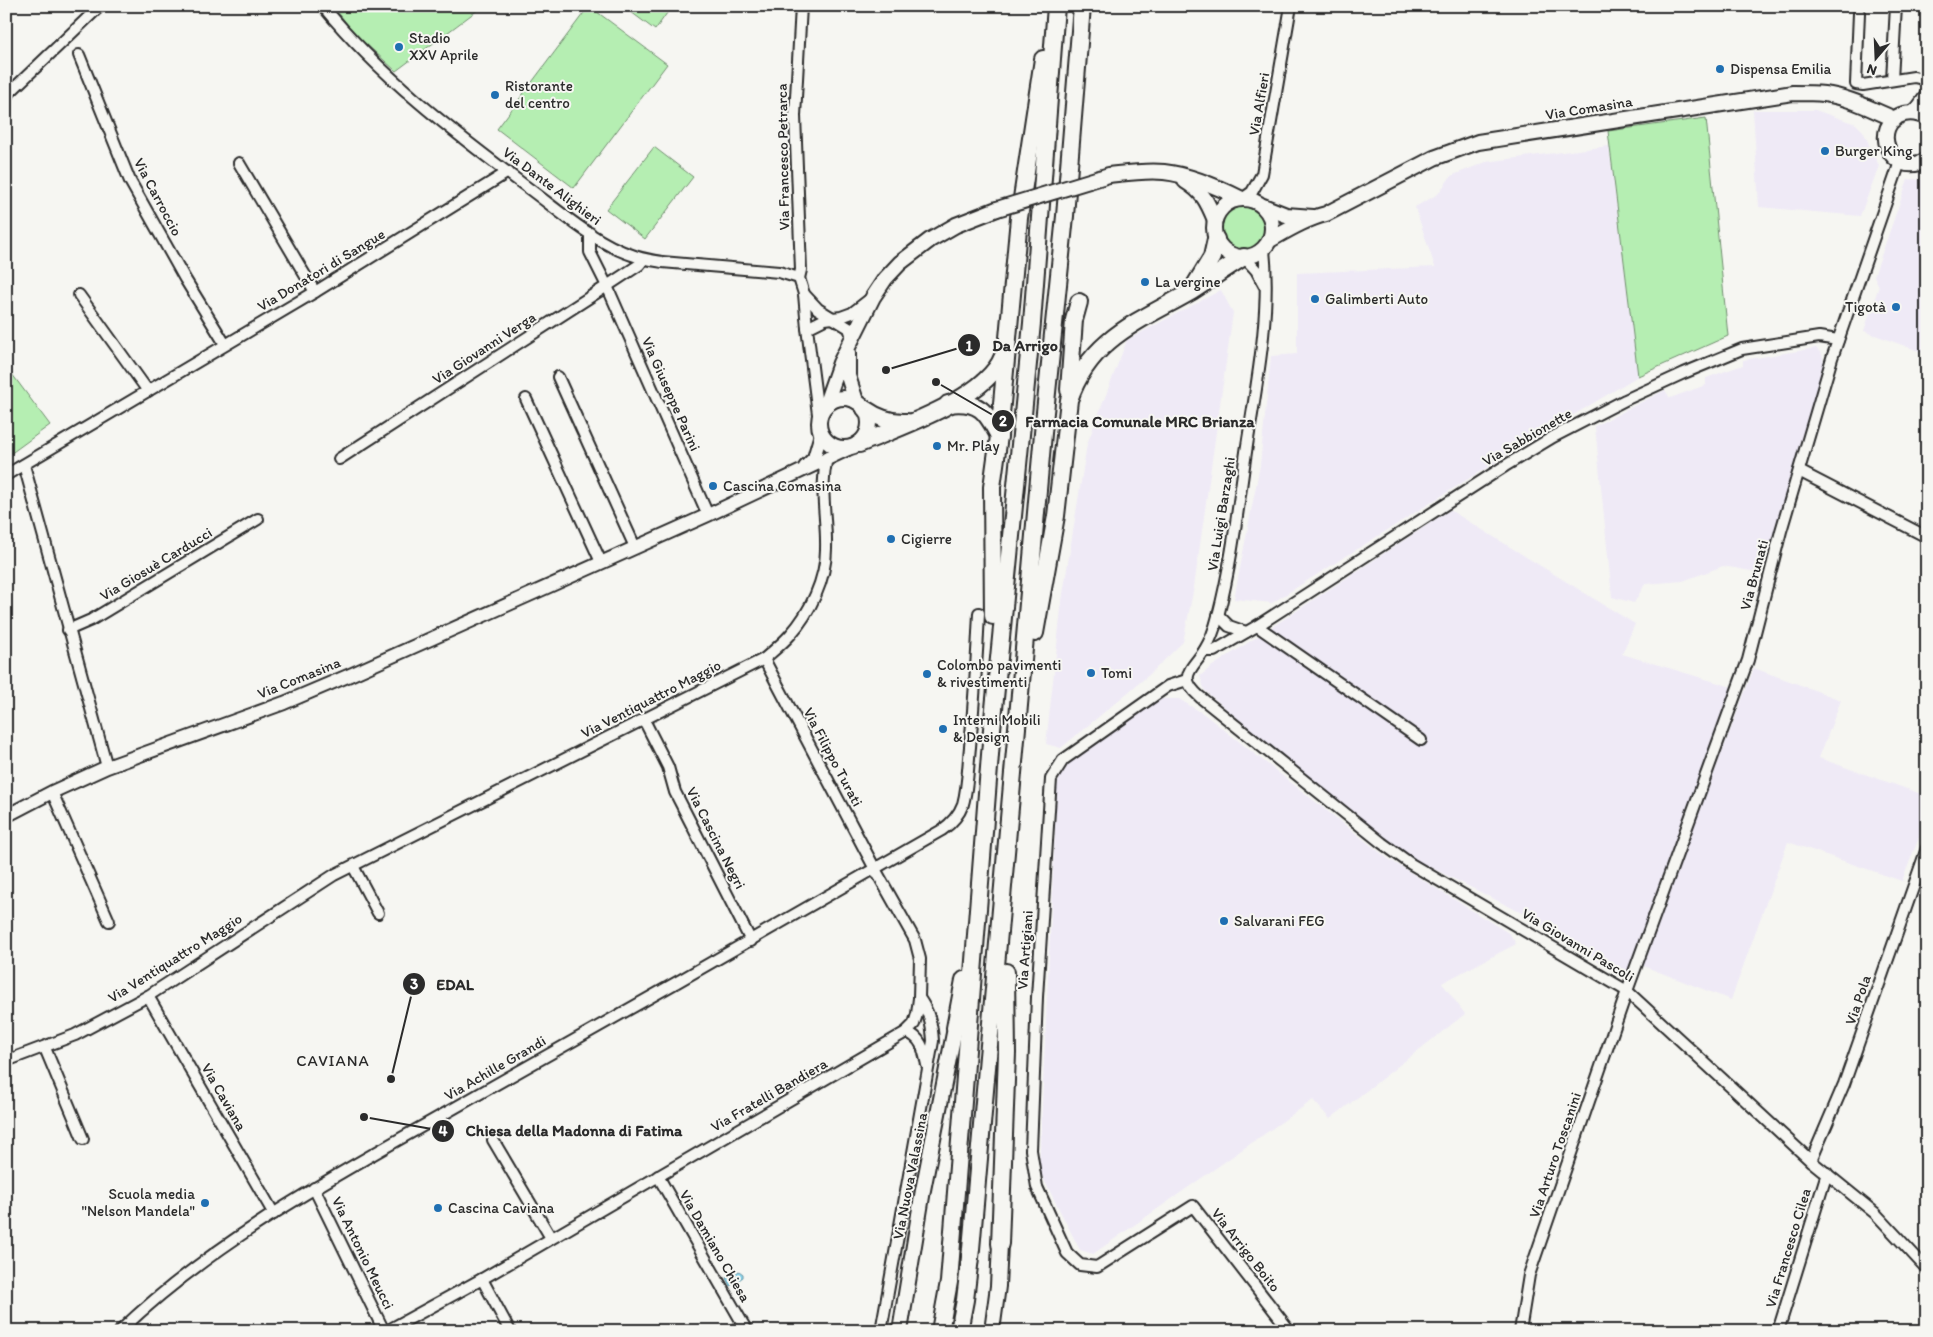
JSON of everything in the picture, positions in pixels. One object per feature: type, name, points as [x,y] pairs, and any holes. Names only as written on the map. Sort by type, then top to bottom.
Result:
[{"type":"highway","points":[[992,729],[988,711],[994,615],[992,487],[999,436],[1019,218],[1044,45],[1056,6]]},
{"type":"highway","points":[[940,1331],[949,1282],[992,729],[1033,314],[1056,6]]},
{"type":"highway","points":[[959,1331],[972,1249],[1044,422],[1065,216],[1082,6]]},
{"type":"highway","points":[[1191,291],[1212,257],[1216,239]]},
{"type":"highway","points":[[1068,400],[1074,384],[1090,359],[1104,344],[1137,320],[1191,291],[1244,258]]},
{"type":"highway","points":[[1021,691],[1028,669],[1056,516],[1074,320],[1079,302]]},
{"type":"highway","points":[[854,446],[912,422],[977,388],[994,374],[1007,346]]},
{"type":"highway","points":[[948,404],[959,403],[980,409],[988,415],[999,436]]},
{"type":"highway","points":[[861,405],[872,414],[896,422],[912,422]]},
{"type":"highway","points":[[955,1028],[982,870]]},
{"type":"highway","points":[[1000,1244],[1006,1053],[1006,906],[1003,890]]},
{"type":"main road","name":"Via Comasina","points":[[1267,245],[1314,217],[1326,214],[1434,158],[1478,142],[1793,92],[1825,94],[1861,104],[1892,122]]},
{"type":"main road","points":[[1926,161],[1909,165],[1900,162],[1893,157],[1886,142],[1886,134],[1892,122],[1902,115],[1910,113],[1927,118]]},
{"type":"main road","points":[[851,345],[848,376],[870,424],[868,431],[854,446],[832,446],[820,428],[821,414],[840,363],[851,345],[873,297],[885,279],[900,263],[930,240],[956,225],[997,208],[1109,175],[1129,172],[1164,172],[1203,182],[1263,206],[1269,213],[1273,231],[1267,245],[1251,256],[1244,258],[1227,253],[1216,239],[1214,230],[1215,220],[1225,205],[1233,200],[1242,198]]},
{"type":"main road","points":[[1164,172],[1198,189],[1206,199],[1215,220]]},
{"type":"main road","name":"Via Comasina","points":[[1263,206],[1286,214],[1314,217]]},
{"type":"main road","points":[[825,406],[840,398],[848,398],[861,405]]},
{"type":"main road","name":"Via Nuova Valassina","points":[[900,1331],[923,1190],[955,1028]]},
{"type":"main road","points":[[992,1331],[998,1286],[1000,1244]]},
{"type":"street","points":[[6,96],[100,6]]},
{"type":"street","name":"Via Dante Alighieri","points":[[323,6],[344,33],[387,75],[445,124],[590,233],[613,247],[644,259],[779,272],[799,278]]},
{"type":"street","name":"Via Francesco Petrarca","points":[[799,278],[801,270],[795,116],[801,6]]},
{"type":"street","name":"Via Alfieri","points":[[1242,198],[1252,192],[1262,174],[1291,6]]},
{"type":"street","points":[[1892,80],[1896,6]]},
{"type":"street","points":[[1859,13],[1856,84],[1863,85],[1914,77],[1927,80]]},
{"type":"street","name":"Via Carroccio","points":[[79,56],[130,181],[185,279],[225,344]]},
{"type":"street","points":[[1910,113],[1918,107],[1927,93]]},
{"type":"street","name":"Via Brunati","points":[[1627,991],[1748,660],[1779,540],[1838,340],[1894,184],[1900,162]]},
{"type":"street","points":[[239,164],[315,292]]},
{"type":"street","name":"Via Donatori di Sangue","points":[[6,476],[315,292],[508,172]]},
{"type":"street","name":"Via Giuseppe Parini","points":[[590,233],[590,252],[607,286],[708,515]]},
{"type":"street","name":"Via Luigi Barzaghi","points":[[1204,651],[1218,615],[1228,573],[1266,308],[1267,245]]},
{"type":"street","points":[[1244,258],[1256,270],[1266,288]]},
{"type":"street","name":"Via Giovanni Verga","points":[[339,459],[607,286],[639,265],[644,259]]},
{"type":"street","points":[[799,278],[804,294],[806,328],[820,428],[814,458],[801,471]]},
{"type":"street","points":[[804,294],[818,310],[849,328],[851,345]]},
{"type":"street","points":[[79,295],[148,391]]},
{"type":"street","points":[[806,328],[816,322],[852,313],[873,297]]},
{"type":"street","name":"Via Sabbionette","points":[[1204,651],[1214,651],[1257,626],[1505,466],[1553,437],[1625,400],[1742,349],[1819,337],[1838,340]]},
{"type":"street","points":[[558,377],[635,547]]},
{"type":"street","points":[[526,399],[601,562]]},
{"type":"street","name":"Via Comasina","points":[[6,816],[52,792],[107,768],[342,679],[708,515],[854,446]]},
{"type":"street","name":"Via Ventiquattro Maggio","points":[[6,1061],[75,1036],[148,996],[294,901],[353,866],[764,659],[790,635],[810,606],[823,576],[826,550],[822,485],[827,458]]},
{"type":"street","points":[[24,465],[107,768]]},
{"type":"street","points":[[1799,471],[1927,537]]},
{"type":"street","name":"Via Giosuè Carducci","points":[[68,630],[91,620],[258,519]]},
{"type":"street","name":"Via Achille Grandi","points":[[120,1331],[157,1296],[186,1274],[314,1188],[751,941],[951,824],[963,804],[973,713],[979,613]]},
{"type":"street","points":[[1218,615],[1229,626],[1246,632]]},
{"type":"street","points":[[1257,626],[1421,740]]},
{"type":"street","points":[[1187,680],[1190,669],[1204,651]]},
{"type":"street","name":"Via Filippo Turati","points":[[764,659],[875,869]]},
{"type":"street","name":"Via Giovanni Pascoli","points":[[1187,680],[1200,698],[1404,858],[1627,991],[1811,1161],[1875,1213],[1927,1269]]},
{"type":"street","name":"Via Artigiani","points":[[1097,1267],[1080,1265],[1067,1253],[1037,1187],[1031,1150],[1037,997],[1051,779],[1063,760],[1168,686],[1187,680]]},
{"type":"street","name":"Via Cascina Negri","points":[[644,720],[668,767],[675,792],[751,941]]},
{"type":"street","points":[[52,792],[109,921]]},
{"type":"street","name":"Via Pola","points":[[1811,1161],[1844,1084],[1927,848]]},
{"type":"street","points":[[353,866],[378,913]]},
{"type":"street","name":"Via Fratelli Bandiera","points":[[386,1331],[482,1279],[906,1032],[914,1024],[918,1014],[920,960],[915,940],[875,869]]},
{"type":"street","name":"Via Arturo Toscanini","points":[[1520,1331],[1529,1275],[1627,991]]},
{"type":"street","name":"Via Caviana","points":[[148,996],[274,1214]]},
{"type":"street","points":[[881,1331],[933,1041],[932,1025],[928,1012],[919,998]]},
{"type":"street","points":[[906,1032],[918,1038],[922,1045],[928,1070]]},
{"type":"street","points":[[45,1048],[83,1139]]},
{"type":"street","points":[[493,1140],[551,1238]]},
{"type":"street","name":"Via Francesco Cilea","points":[[1778,1331],[1827,1174]]},
{"type":"street","name":"Via Damiano Chiesa","points":[[658,1176],[745,1328]]},
{"type":"street","name":"Via Antonio Meucci","points":[[314,1188],[386,1331]]},
{"type":"street","name":"Via Arrigo Boito","points":[[1097,1267],[1193,1206],[1290,1331]]},
{"type":"street","points":[[482,1279],[510,1331]]},
{"type":"street","points":[[732,1331],[745,1328]]},
{"type":"shaded area","points":[[1753,110],[1815,110],[1856,124],[1863,131],[1879,166],[1860,216],[1759,207]]},
{"type":"shaded area","points":[[1609,146],[1638,376],[1473,476],[1272,603],[1234,599],[1260,465],[1271,356],[1297,354],[1297,273],[1435,267],[1415,207],[1438,194],[1451,176],[1486,162]]},
{"type":"shaded area","points":[[1908,179],[1927,180],[1927,354],[1864,331],[1879,286],[1874,276]]},
{"type":"shaded area","points":[[1221,290],[1233,313],[1194,587],[1183,642],[1150,674],[1061,748],[1046,744],[1062,600],[1087,444],[1127,340]]},
{"type":"shaded area","points":[[1816,348],[1822,354],[1824,363],[1766,566],[1759,566],[1757,572],[1723,566],[1683,581],[1645,584],[1634,603],[1612,597],[1595,426],[1665,390],[1670,398],[1706,385],[1706,378],[1743,365],[1743,360]]},
{"type":"shaded area","points":[[1450,510],[1635,624],[1622,654],[1732,687],[1627,979],[1522,913],[1414,859],[1339,802],[1205,691],[1200,676],[1211,667]]},
{"type":"shaded area","points":[[1754,668],[1841,700],[1819,758],[1927,796],[1927,817],[1902,881],[1788,842],[1731,1000],[1641,965]]},
{"type":"shaded area","points":[[1152,699],[1179,699],[1204,714],[1387,858],[1510,934],[1516,944],[1442,983],[1465,1014],[1330,1119],[1313,1100],[1093,1254],[1080,1250],[1039,1170],[1057,786],[1065,763]]},
{"type":"green space","name":"Stadio XXV Aprile","points":[[333,6],[483,6],[396,71],[355,34]]},
{"type":"green space","points":[[589,6],[667,64],[574,188],[497,129]]},
{"type":"green space","points":[[623,6],[672,6],[655,30]]},
{"type":"green space","points":[[1706,118],[1728,336],[1638,376],[1608,131]]},
{"type":"green space","points":[[654,147],[693,177],[645,239],[606,209]]},
{"type":"green space","points":[[1243,207],[1255,211],[1261,217],[1265,229],[1261,241],[1255,247],[1243,251],[1231,247],[1225,241],[1221,229],[1225,217],[1231,211]]},
{"type":"green space","points":[[6,366],[50,425],[6,457]]},
{"type":"water","points":[[739,1271],[743,1274],[743,1277],[730,1286],[726,1278]]},
{"type":"place","name":"Stadio XXV Aprile","points":[[399,47]]},
{"type":"place","name":"Dispensa Emilia","points":[[1720,69]]},
{"type":"place","name":"Ristorante del centro","points":[[495,95]]},
{"type":"place","name":"Burger King","points":[[1825,151]]},
{"type":"place","name":"La vergine","points":[[1145,282]]},
{"type":"place","name":"Galimberti Auto","points":[[1315,299]]},
{"type":"place","name":"Tigotà","points":[[1896,307]]},
{"type":"place","name":"Da Arrigo","points":[[886,370]]},
{"type":"place","name":"Farmacia Comunale MRC Brianza","points":[[936,382]]},
{"type":"place","name":"Mr. Play","points":[[937,446]]},
{"type":"place","name":"Cascina Comasina","points":[[713,486]]},
{"type":"place","name":"Cigierre","points":[[891,539]]},
{"type":"place","name":"Tomi","points":[[1091,673]]},
{"type":"place","name":"Colombo pavimenti & rivestimenti","points":[[927,674]]},
{"type":"place","name":"Interni Mobili & Design","points":[[943,729]]},
{"type":"place","name":"Salvarani FEG","points":[[1224,921]]},
{"type":"place","name":"EDAL","points":[[391,1079]]},
{"type":"place","name":"Chiesa della Madonna di Fatima","points":[[364,1117]]},
{"type":"place","name":"Scuola media \"Nelson Mandela\"","points":[[205,1203]]},
{"type":"place","name":"Cascina Caviana","points":[[438,1208]]},
{"type":"district","name":"CAVIANA","points":[[333,1060]]}]
